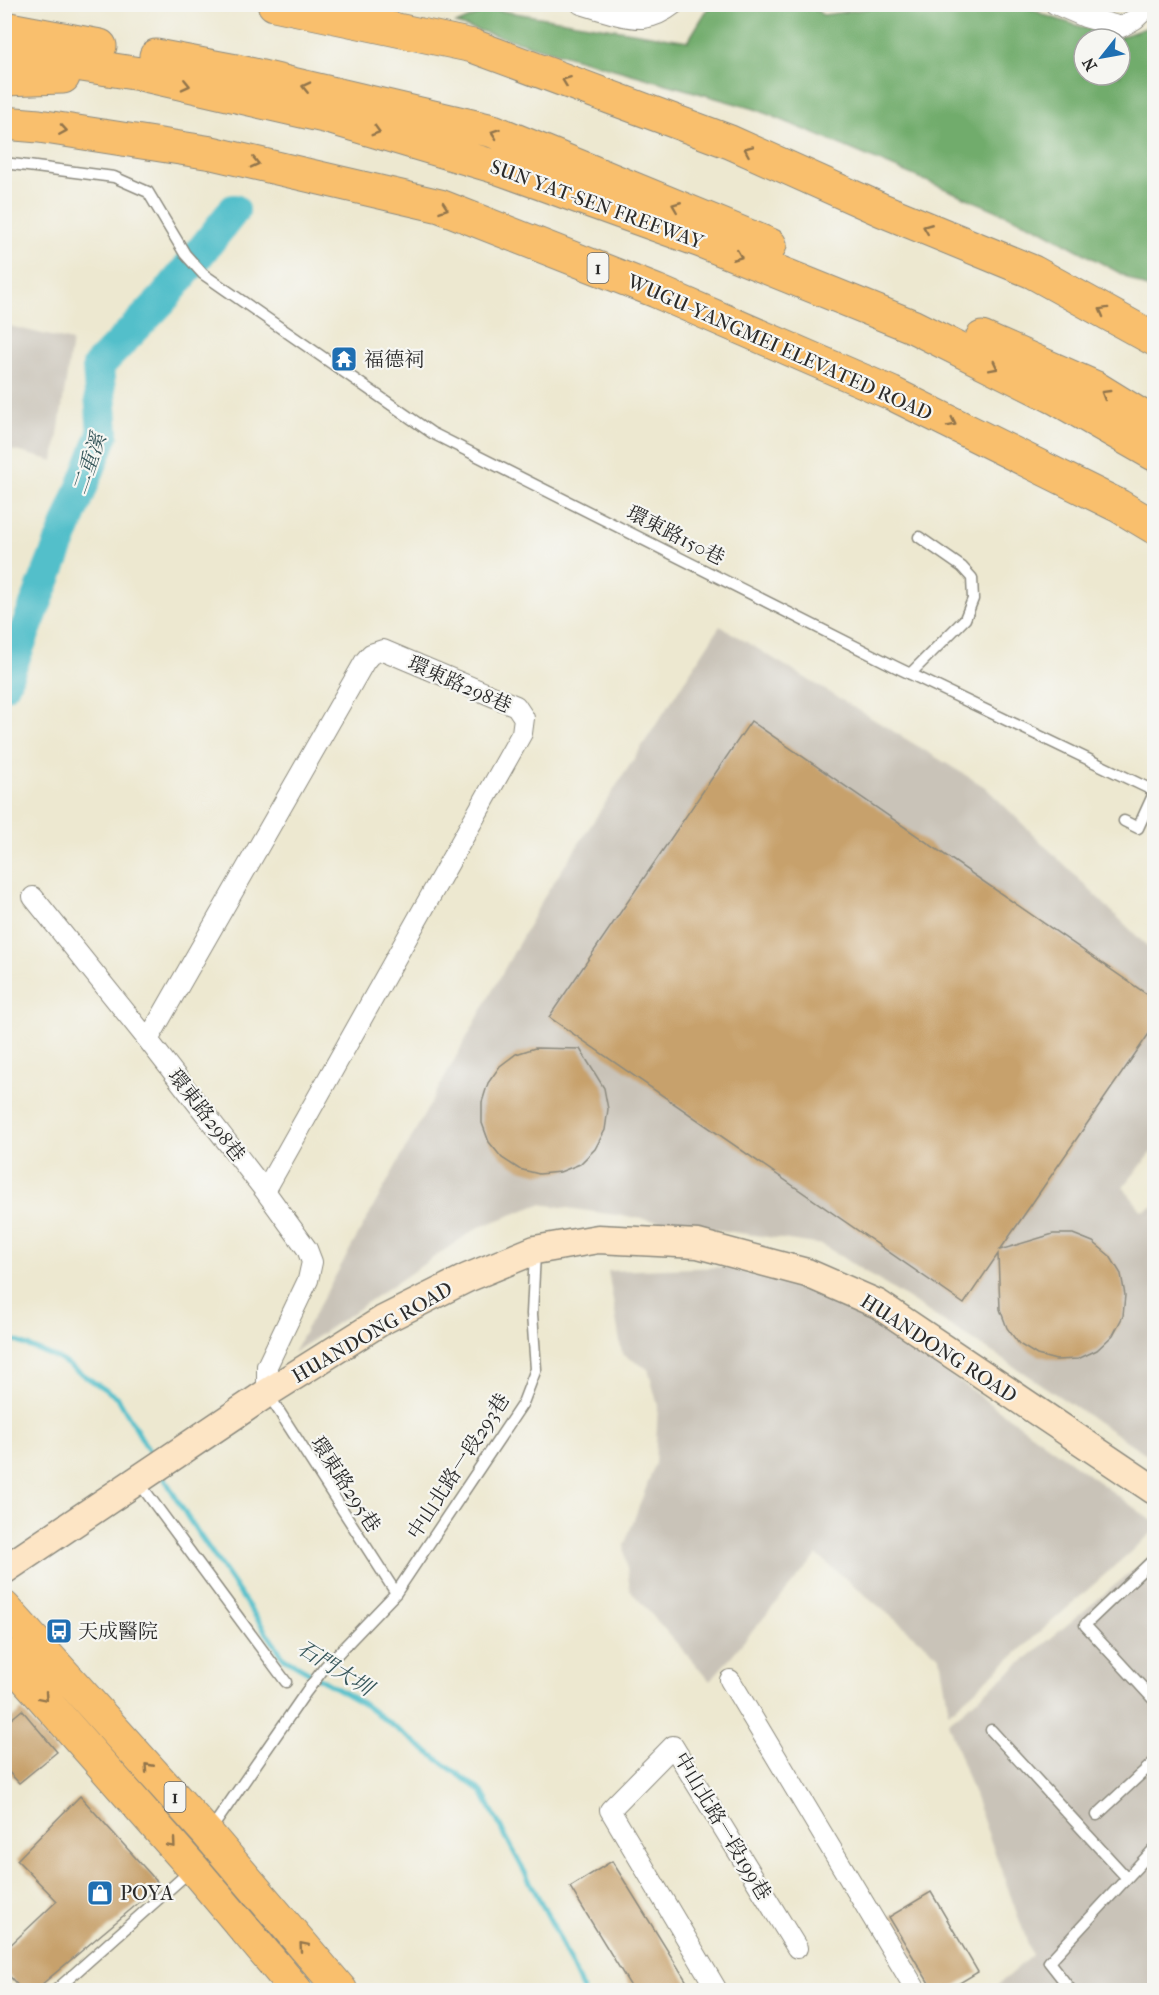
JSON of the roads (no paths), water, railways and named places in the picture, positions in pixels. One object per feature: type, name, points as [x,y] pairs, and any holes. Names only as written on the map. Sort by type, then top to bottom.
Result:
[{"type":"highway","points":[[274,4],[473,46],[730,142],[882,210],[1033,272],[1155,339]]},
{"type":"highway","name":"SUN YAT-SEN FREEWAY","points":[[4,28],[236,71],[494,131],[729,227],[1094,387],[1155,424]]},
{"type":"highway","name":"SUN YAT-SEN FREEWAY","points":[[4,53],[140,74],[328,117],[496,166],[701,241],[912,326],[1056,398],[1155,454]]},
{"type":"highway","points":[[4,79],[140,74]]},
{"type":"highway","name":"WUGU-YANGMEI ELEVATED ROAD","points":[[4,123],[39,126],[212,153],[440,206],[656,291],[891,393],[1119,506],[1155,527]]},
{"type":"main road","name":"1","points":[[4,1607],[208,1834],[341,1990]]},
{"type":"main road","name":"1","points":[[4,1654],[193,1868],[296,1990]]},
{"type":"street","points":[[581,4],[607,12],[643,18],[664,12],[674,4]]},
{"type":"street","points":[[1055,4],[1085,17],[1121,27],[1135,19],[1151,4]]},
{"type":"street","name":"環東路298巷","points":[[148,1040],[371,654],[383,650],[516,706],[524,718],[522,733],[266,1191]]},
{"type":"street","name":"環東路298巷","points":[[33,897],[266,1191],[307,1249],[312,1262],[308,1280],[267,1366],[267,1393]]},
{"type":"street","name":"HUANDONG ROAD","points":[[4,1570],[267,1393],[383,1320],[467,1278],[535,1250],[598,1239],[698,1244],[807,1273],[878,1304],[1155,1490]]},
{"type":"street","points":[[730,1680],[916,1990]]},
{"type":"street","name":"中山北路一段199巷","points":[[717,1990],[610,1809],[674,1746],[797,1948]]},
{"type":"lane","name":"環東路150巷","points":[[4,163],[114,177],[148,192],[184,254],[203,274],[432,433],[910,674],[1155,792]]},
{"type":"lane","points":[[910,674],[965,619],[973,599],[972,578],[962,567],[919,537]]},
{"type":"lane","points":[[1124,821],[1138,828],[1155,792]]},
{"type":"lane","name":"中山北路一段293巷","points":[[208,1834],[325,1667],[396,1593],[523,1402],[536,1369],[532,1314],[535,1250]]},
{"type":"lane","name":"環東路295巷","points":[[267,1393],[396,1593]]},
{"type":"lane","points":[[143,1476],[286,1682]]},
{"type":"lane","points":[[1155,1559],[1085,1625],[1155,1700]]},
{"type":"lane","points":[[991,1730],[1127,1878]]},
{"type":"lane","points":[[1097,1815],[1155,1762]]},
{"type":"lane","points":[[1071,1990],[1049,1962],[1155,1849]]},
{"type":"lane","points":[[56,1990],[193,1868]]},
{"type":"waterway","name":"二重溪","points":[[4,684],[103,434],[98,366],[164,298],[234,210]]},
{"type":"waterway","name":"石門大圳","points":[[4,1336],[59,1359],[118,1398],[153,1458]]},
{"type":"waterway","name":"石門大圳","points":[[162,1474],[188,1518],[284,1658],[362,1703],[482,1792],[554,1927],[583,1990]]},
{"type":"place","name":"福德祠","points":[[344,359]]},
{"type":"place","name":"天成醫院","points":[[59,1631]]},
{"type":"place","name":"POYA","points":[[100,1893]]}]
